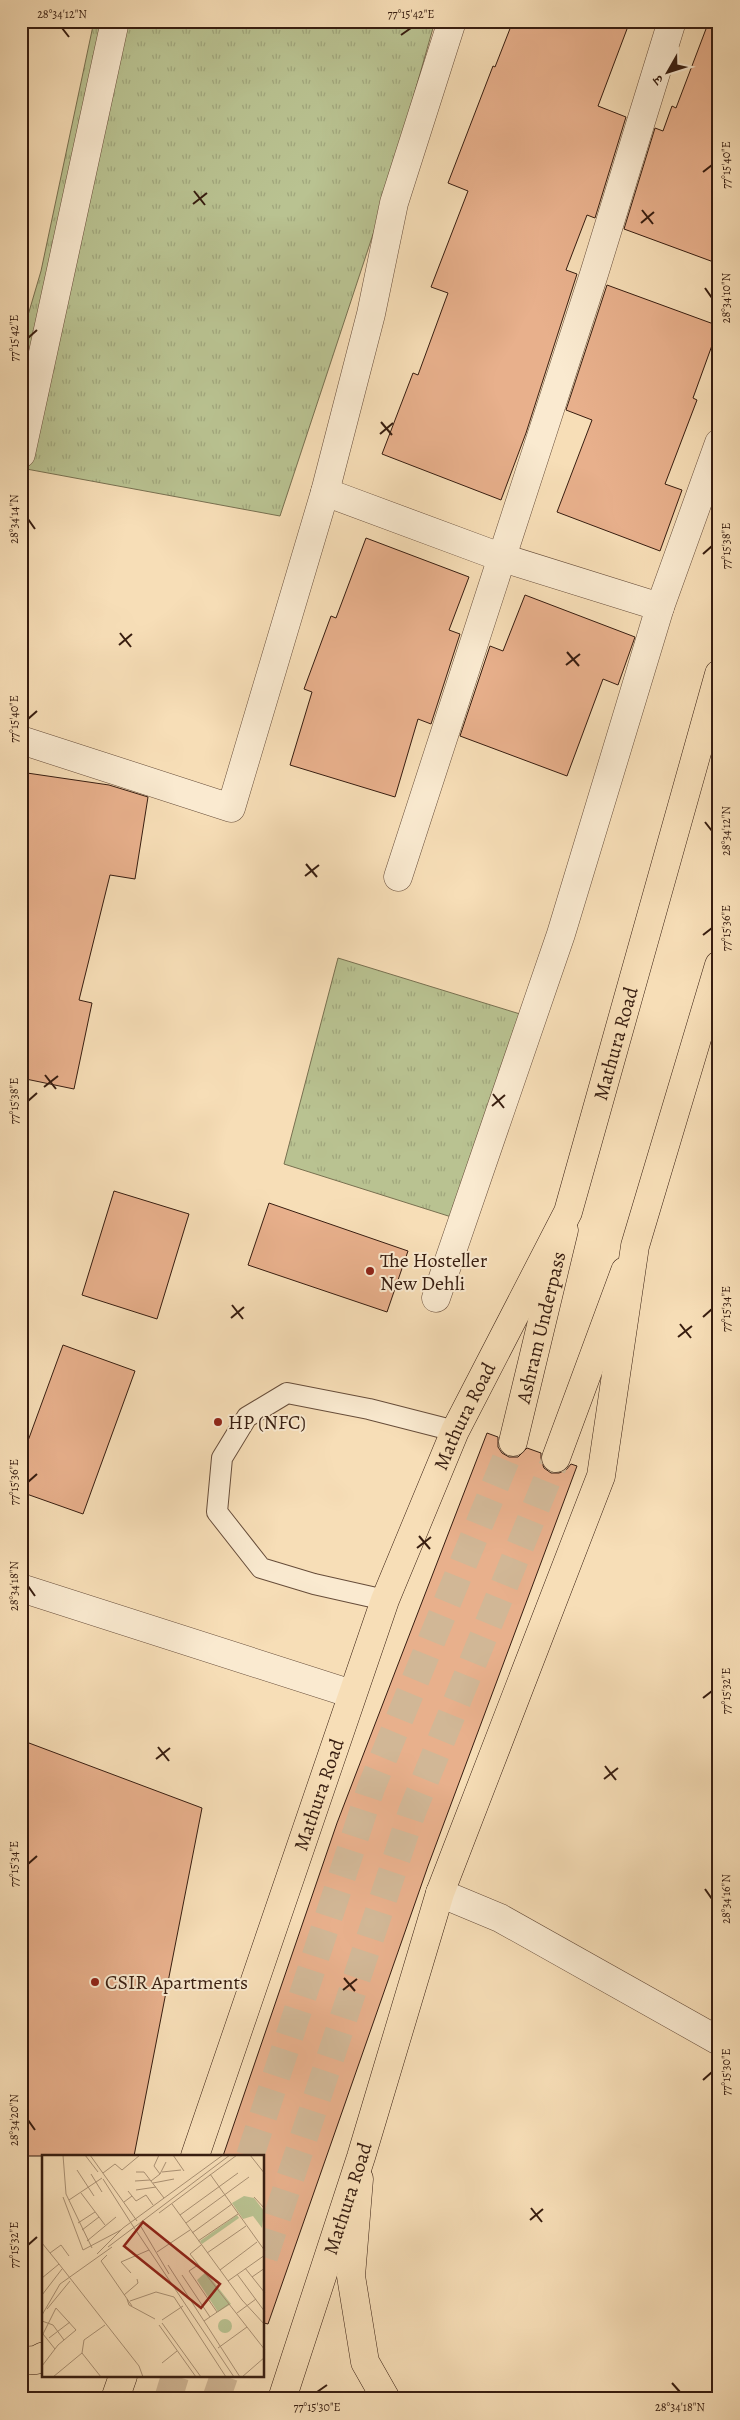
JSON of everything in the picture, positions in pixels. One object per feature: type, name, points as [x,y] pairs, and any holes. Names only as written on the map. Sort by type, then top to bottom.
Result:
[{"type":"main road","name":"Mathura Road","points":[[195,2155],[385,1600],[454,1431],[568,1212],[719,674]]},
{"type":"main road","name":"Mathura Road","points":[[282,2399],[361,2157],[440,1893],[601,1476],[635,1246],[719,965]]},
{"type":"main road","name":"Ashram Underpass","points":[[513,1442],[568,1212]]},
{"type":"main road","points":[[556,1458],[635,1246]]},
{"type":"main road","points":[[361,2157],[351,2276],[365,2362],[386,2399]]},
{"type":"main road","points":[[21,2361],[36,2360],[42,2357]]},
{"type":"main road","points":[[115,2399],[122,2378]]},
{"type":"street","points":[[21,454],[115,21]]},
{"type":"street","points":[[21,740],[231,808],[325,492],[371,314],[394,203],[452,21]]},
{"type":"street","points":[[398,877],[503,558],[672,21]]},
{"type":"street","points":[[436,1298],[561,934],[660,607],[719,443]]},
{"type":"street","points":[[325,492],[503,558],[660,607]]},
{"type":"street","points":[[21,1588],[352,1694]]},
{"type":"street","points":[[440,1893],[500,1918],[719,2041]]},
{"type":"lane","points":[[385,1600],[314,1584],[261,1568],[216,1512],[222,1458],[247,1417],[287,1393],[369,1410],[454,1431]]},
{"type":"green space","points":[[94,21],[435,21],[383,204],[280,516],[21,468],[21,339],[41,271]]},
{"type":"green space","points":[[338,958],[533,1018],[461,1220],[284,1164]]},
{"type":"building","points":[[513,21],[630,21],[598,106],[626,117],[595,218],[587,215],[566,270],[577,274],[526,433],[501,500],[382,454],[413,373],[418,375],[448,293],[431,287],[468,191],[448,183],[493,66],[495,67]]},
{"type":"building","points":[[709,21],[719,21],[719,264],[624,229],[655,128],[663,131],[672,106],[676,108]]},
{"type":"building","points":[[607,285],[719,326],[693,398],[697,400],[665,484],[682,490],[660,551],[557,512],[592,420],[566,410]]},
{"type":"building","points":[[366,538],[469,577],[449,630],[460,634],[431,724],[418,719],[395,797],[290,765],[312,692],[304,689],[331,616],[336,618]]},
{"type":"building","points":[[525,595],[635,637],[618,685],[603,679],[567,776],[460,736],[490,646],[503,651]]},
{"type":"building","points":[[27,773],[109,785],[148,797],[135,879],[110,875],[79,1000],[92,1003],[74,1089],[21,1078],[21,810]]},
{"type":"building","points":[[114,1191],[189,1214],[157,1319],[82,1295]]},
{"type":"building","points":[[269,1203],[408,1251],[387,1312],[248,1265]]},
{"type":"building","points":[[63,1345],[135,1371],[83,1514],[21,1492],[21,1460]]},
{"type":"building","points":[[487,1433],[498,1437],[498,1447],[502,1453],[509,1457],[518,1457],[527,1448],[541,1453],[544,1468],[551,1473],[559,1473],[566,1470],[571,1464],[577,1466],[428,1866],[268,2324],[265,2323],[265,2155],[223,2155],[337,1823]]},
{"type":"building","name":"CSIR Apartments","points":[[21,1740],[202,1808],[134,2155],[21,2156]]},
{"type":"tunnel","points":[[250,2155],[371,1788],[513,1442]]},
{"type":"tunnel","points":[[265,2254],[412,1812],[556,1458]]},
{"type":"tunnel","points":[[168,2399],[174,2378]]},
{"type":"tunnel","points":[[216,2399],[223,2378]]},
{"type":"place","name":"The Hosteller New Dehli","points":[[370,1271]]},
{"type":"place","name":"HP (NFC)","points":[[218,1422]]},
{"type":"place","name":"CSIR Apartments","points":[[95,1982]]}]
